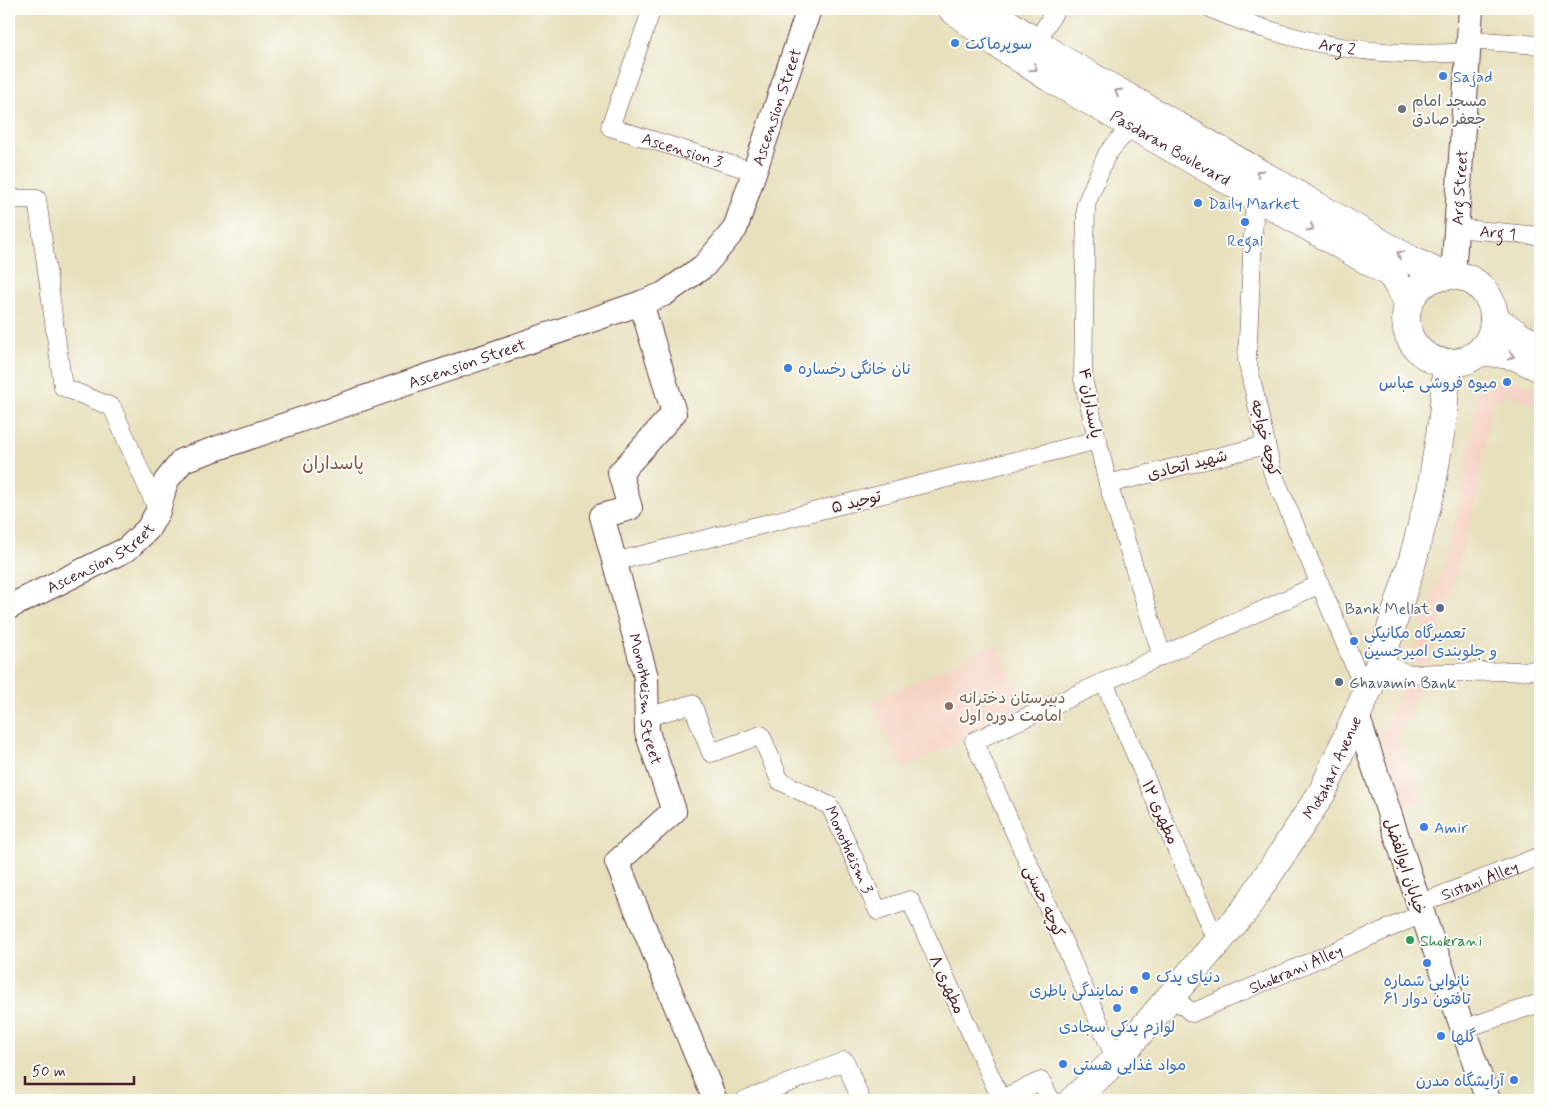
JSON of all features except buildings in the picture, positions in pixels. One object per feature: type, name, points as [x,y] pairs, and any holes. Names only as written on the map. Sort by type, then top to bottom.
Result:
[{"type":"main road","name":"Pasdaran Boulevard","points":[[952,9],[998,44],[1050,78],[1391,274],[1409,303]]},
{"type":"main road","name":"Pasdaran Boulevard","points":[[986,9],[1036,43],[1408,258],[1448,276]]},
{"type":"main road","points":[[1448,276],[1471,280],[1485,292],[1493,309],[1494,318],[1491,336],[1481,351],[1465,361],[1447,363],[1429,358],[1415,346],[1407,330],[1406,312],[1409,303],[1419,288],[1435,278],[1448,276]]},
{"type":"main road","points":[[1494,318],[1522,338],[1540,346]]},
{"type":"main road","points":[[1481,351],[1515,356],[1540,368]]},
{"type":"main road","name":"Motahari Avenue","points":[[1073,1100],[1116,1060],[1245,910],[1323,791],[1380,663],[1411,566],[1431,491],[1443,416],[1447,363]]},
{"type":"street","name":"Ascension 3","points":[[652,9],[610,127],[755,172]]},
{"type":"street","name":"Ascension Street","points":[[9,607],[127,549],[148,530],[158,511],[166,481],[183,460],[641,303],[685,281],[721,249],[735,230],[809,9]]},
{"type":"street","points":[[1036,43],[1056,9]]},
{"type":"street","name":"Arg 2","points":[[1212,9],[1280,34],[1342,48],[1422,54],[1469,46],[1540,45]]},
{"type":"street","name":"Arg Street","points":[[1448,276],[1456,228],[1471,9]]},
{"type":"street","name":"پاسداران ۴","points":[[1132,124],[1106,154],[1086,204],[1083,378],[1108,484],[1162,656]]},
{"type":"street","name":"کوچه خواجه","points":[[1255,196],[1247,360],[1272,471],[1320,584],[1362,704]]},
{"type":"street","points":[[9,199],[37,199],[63,387],[112,407],[158,511]]},
{"type":"street","name":"Arg 1","points":[[1456,228],[1540,236]]},
{"type":"street","name":"Monotheism Street","points":[[641,303],[674,413],[620,473],[630,508],[602,516],[646,677],[647,732],[674,811],[617,862],[715,1100]]},
{"type":"street","name":"توحید ۵","points":[[614,562],[1098,440]]},
{"type":"street","name":"شهید اتحادی","points":[[1108,484],[1266,445]]},
{"type":"street","points":[[1104,682],[1320,584]]},
{"type":"street","points":[[1380,663],[1408,674],[1540,670]]},
{"type":"street","name":"کوچه حسنی","points":[[1104,682],[974,741],[1116,1060]]},
{"type":"street","name":"مطهری ۱۲","points":[[1104,682],[1217,943]]},
{"type":"street","name":"Monotheism 3","points":[[647,718],[692,704],[711,753],[761,735],[780,781],[830,806],[878,911]]},
{"type":"street","name":"خیابان ابوالفضل","points":[[1362,704],[1420,909],[1488,1100]]},
{"type":"street","name":"Sistani Alley","points":[[1420,909],[1540,856]]},
{"type":"street","name":"مطهری ۸","points":[[878,911],[910,900],[1001,1099],[1041,1080],[1051,1100]]},
{"type":"street","name":"Shokrani Alley","points":[[1172,996],[1192,1013],[1420,909]]},
{"type":"street","points":[[1463,1028],[1540,1003]]},
{"type":"street","points":[[745,1100],[845,1060],[861,1100]]},
{"type":"shaded area","points":[[1511,378],[1540,391],[1540,408],[1509,394],[1492,403],[1476,501],[1455,579],[1428,664],[1411,664],[1440,574],[1461,497],[1478,393],[1499,381]]},
{"type":"shaded area","name":"دبیرستان دخترانه امامت دوره اول","points":[[996,644],[1027,710],[903,769],[871,702]]},
{"type":"shaded area","points":[[1421,683],[1397,737],[1422,804],[1407,806],[1380,737],[1404,684]]},
{"type":"place","name":"سوپرماکت","points":[[955,43]]},
{"type":"place","name":"Sajad","points":[[1443,76]]},
{"type":"place","name":"مسجد امام جعفر صادق","points":[[1402,109]]},
{"type":"place","name":"Daily Market","points":[[1198,203]]},
{"type":"place","name":"Regal","points":[[1245,222]]},
{"type":"place","name":"نان خانگی رخساره","points":[[788,368]]},
{"type":"place","name":"میوه فروشی عباس","points":[[1507,382]]},
{"type":"place","name":"Bank Mellat","points":[[1440,608]]},
{"type":"place","name":"تعمیرگاه مکانیکی و جلوبندی امیرحسین","points":[[1354,641]]},
{"type":"place","name":"Ghavamin Bank","points":[[1339,682]]},
{"type":"place","name":"دبیرستان دخترانه امامت دوره اول","points":[[949,706]]},
{"type":"place","name":"Amir","points":[[1424,827]]},
{"type":"place","name":"Shokrani","points":[[1410,940]]},
{"type":"place","name":"نانوایی شماره ۶۱ تافتون دوار","points":[[1427,963]]},
{"type":"place","name":"دنیای یدک","points":[[1146,976]]},
{"type":"place","name":"نمایندگی باطری","points":[[1134,990]]},
{"type":"place","name":"لوازم یدکی سجادی","points":[[1117,1008]]},
{"type":"place","name":"گلها","points":[[1441,1036]]},
{"type":"place","name":"مواد غذایی هستی","points":[[1063,1064]]},
{"type":"place","name":"آرایشگاه مدرن","points":[[1514,1080]]},
{"type":"district","name":"پاسداران","points":[[333,463]]}]
